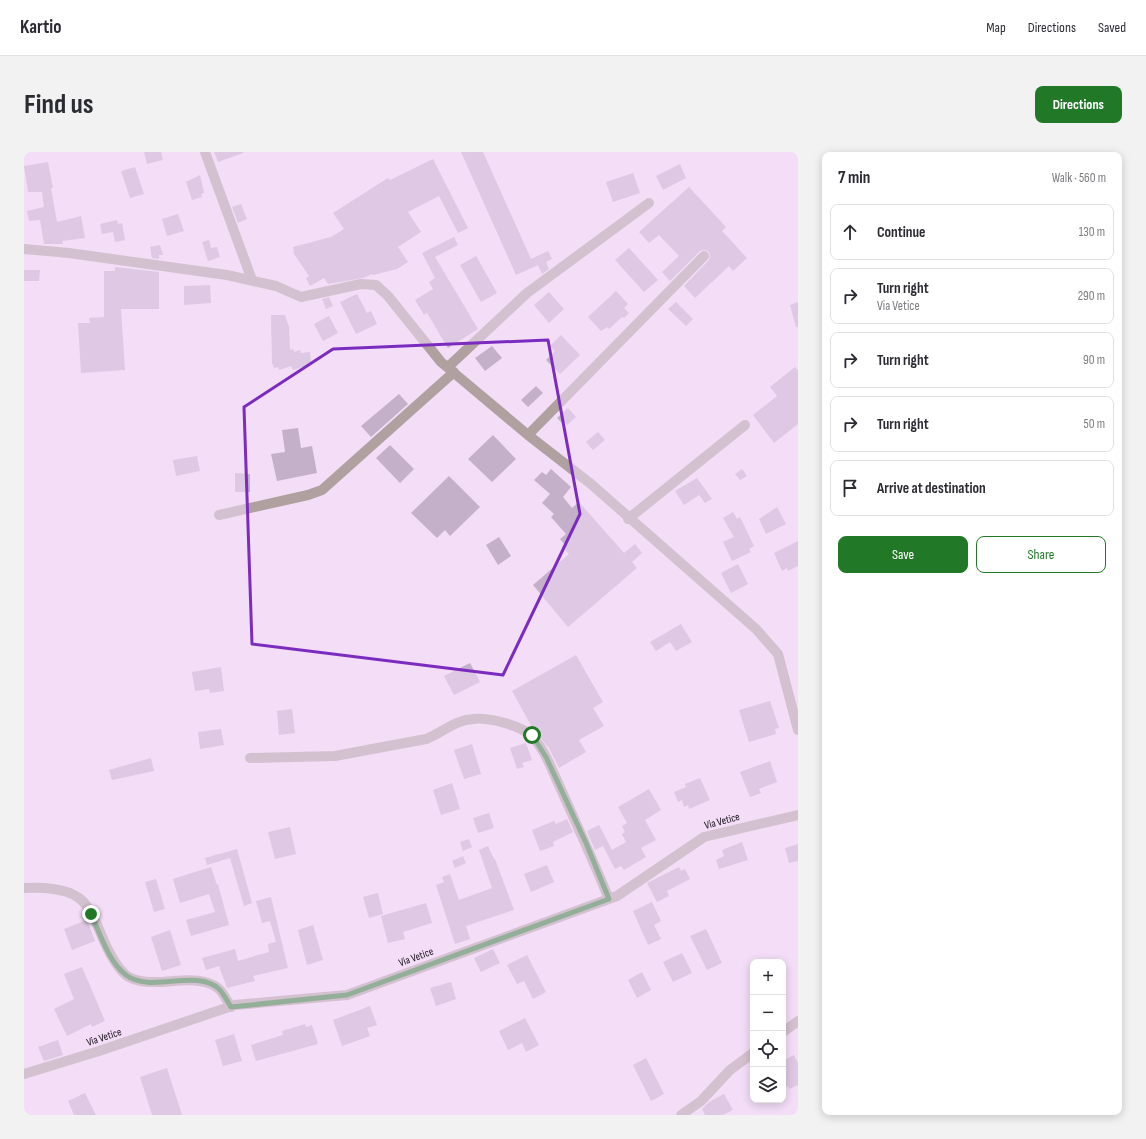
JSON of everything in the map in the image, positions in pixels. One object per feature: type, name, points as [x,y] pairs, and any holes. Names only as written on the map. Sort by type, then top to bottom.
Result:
[{"type":"street","points":[[205,152],[252,280]]},
{"type":"street","points":[[219,516],[308,495],[322,490],[451,369],[527,293],[649,203]]},
{"type":"street","points":[[24,249],[69,253],[227,275],[276,286],[301,297],[361,284],[376,285],[388,296],[442,362],[528,435],[591,484],[628,519],[756,629],[778,654],[798,730]]},
{"type":"street","points":[[528,435],[704,256]]},
{"type":"street","points":[[628,519],[744,425]]},
{"type":"street","points":[[250,758],[335,756],[426,739],[435,736],[453,725],[472,719],[480,719],[523,728],[532,735],[546,757],[586,843],[609,899]]},
{"type":"street","name":"Via Vetice","points":[[24,1074],[99,1051],[231,1007],[347,995],[617,896],[704,837],[798,815]]},
{"type":"street","points":[[24,888],[56,890],[72,894],[81,899],[91,914],[107,949],[126,975],[135,980],[145,982],[192,980],[206,983],[218,988],[231,1007]]},
{"type":"street","points":[[784,1031],[798,1021]]},
{"type":"street","points":[[681,1115],[701,1101],[730,1070],[750,1055]]},
{"type":"highlighted area","points":[[548,340],[580,514],[503,675],[252,644],[244,407],[333,349]]},
{"type":"building","points":[[144,152],[161,152],[163,160],[147,164]]},
{"type":"building","points":[[214,152],[243,152],[243,153],[218,162]]},
{"type":"building","points":[[461,152],[483,152],[531,259],[548,251],[552,259],[546,262],[549,269],[542,274],[538,265],[516,275]]},
{"type":"building","points":[[433,159],[468,228],[458,233],[439,196],[408,212],[421,232],[398,247],[408,262],[397,269],[372,274],[363,278],[328,284],[324,278],[310,286],[306,278],[309,276],[294,254],[293,247],[331,237],[344,229],[333,213],[388,178],[390,180]]},
{"type":"building","points":[[48,162],[57,222],[81,216],[85,238],[62,241],[63,244],[44,244],[40,220],[29,221],[27,211],[44,207],[42,192],[28,192],[24,166]]},
{"type":"building","points":[[680,164],[686,178],[663,190],[656,176]]},
{"type":"building","points":[[135,167],[144,194],[130,198],[121,171]]},
{"type":"building","points":[[633,173],[640,193],[613,202],[606,182]]},
{"type":"building","points":[[200,175],[204,193],[201,194],[202,197],[192,200],[186,182]]},
{"type":"building","points":[[689,187],[726,227],[722,231],[747,258],[733,271],[729,266],[695,298],[684,286],[709,260],[709,252],[705,250],[700,251],[670,281],[662,272],[679,256],[659,235],[649,243],[639,232]]},
{"type":"building","points":[[241,204],[247,219],[238,223],[232,207]]},
{"type":"building","points":[[178,214],[184,231],[167,236],[162,219]]},
{"type":"building","points":[[117,220],[118,224],[122,223],[125,240],[115,242],[113,232],[102,234],[100,224]]},
{"type":"building","points":[[454,237],[458,245],[435,257],[478,329],[448,348],[427,313],[424,315],[415,300],[433,289],[429,282],[435,278],[422,253]]},
{"type":"building","points":[[209,240],[211,248],[217,247],[220,257],[208,261],[202,242]]},
{"type":"building","points":[[160,245],[163,255],[159,255],[159,259],[152,258],[150,247]]},
{"type":"building","points":[[629,248],[658,280],[644,292],[615,260]]},
{"type":"building","points":[[476,256],[497,293],[481,302],[460,265]]},
{"type":"building","points":[[115,267],[159,272],[159,309],[121,309],[125,370],[81,373],[78,323],[90,323],[89,318],[104,317],[104,271],[115,271]]},
{"type":"building","points":[[24,270],[40,270],[39,281],[24,281]]},
{"type":"building","points":[[210,285],[211,303],[184,305],[184,286]]},
{"type":"building","points":[[616,291],[628,304],[624,308],[629,313],[624,318],[622,317],[609,329],[607,327],[601,331],[588,317]]},
{"type":"building","points":[[549,292],[564,309],[549,323],[534,305]]},
{"type":"building","points":[[357,294],[367,313],[371,311],[377,324],[356,334],[340,302]]},
{"type":"building","points":[[329,297],[333,306],[326,309],[322,299]]},
{"type":"building","points":[[676,302],[693,319],[686,326],[668,309]]},
{"type":"building","points":[[798,302],[798,327],[796,327],[790,305]]},
{"type":"building","points":[[271,315],[285,315],[289,327],[290,350],[293,349],[294,352],[300,350],[301,353],[310,352],[311,364],[293,370],[291,366],[279,370],[278,367],[274,368],[272,363]]},
{"type":"building","points":[[329,316],[338,333],[323,341],[314,324]]},
{"type":"building","points":[[561,335],[580,355],[560,374],[546,360],[555,351],[550,346]]},
{"type":"building","points":[[492,346],[502,358],[485,371],[475,358]]},
{"type":"building","points":[[795,367],[798,371],[798,424],[774,443],[753,415],[777,396],[770,387]]},
{"type":"building","points":[[536,386],[543,393],[528,407],[521,400]]},
{"type":"building","points":[[399,394],[408,404],[371,437],[361,426]]},
{"type":"building","points":[[568,408],[576,417],[567,425],[564,421],[562,423],[557,418]]},
{"type":"building","points":[[298,428],[301,448],[312,446],[317,473],[277,481],[271,454],[285,452],[282,430]]},
{"type":"building","points":[[598,432],[605,440],[593,450],[586,442]]},
{"type":"building","points":[[493,435],[516,459],[492,482],[468,459]]},
{"type":"building","points":[[390,445],[414,469],[400,483],[376,458]]},
{"type":"building","points":[[197,456],[200,471],[176,476],[173,460]]},
{"type":"building","points":[[551,469],[571,487],[563,497],[572,508],[579,502],[624,553],[635,544],[642,553],[632,562],[637,568],[568,627],[533,585],[569,554],[562,547],[565,545],[560,539],[566,534],[551,517],[554,514],[542,503],[550,494],[534,480],[542,472],[546,475]]},
{"type":"building","points":[[742,469],[747,476],[740,480],[735,474]]},
{"type":"building","points":[[235,473],[250,474],[250,492],[235,492]]},
{"type":"building","points":[[449,476],[480,507],[450,536],[445,530],[437,538],[411,513]]},
{"type":"building","points":[[697,478],[712,499],[705,503],[699,495],[684,505],[675,491]]},
{"type":"building","points":[[777,507],[786,524],[766,534],[759,519]]},
{"type":"building","points":[[733,512],[737,519],[740,517],[754,546],[749,549],[751,552],[732,561],[723,542],[734,537],[723,518]]},
{"type":"building","points":[[499,537],[511,556],[498,565],[486,545]]},
{"type":"building","points":[[798,541],[798,566],[788,571],[787,568],[782,571],[774,553]]},
{"type":"building","points":[[738,564],[748,584],[731,593],[721,573]]},
{"type":"building","points":[[681,624],[692,642],[676,651],[670,642],[656,651],[650,642]]},
{"type":"building","points":[[576,655],[603,702],[593,708],[604,726],[579,740],[586,752],[559,768],[549,748],[533,729],[512,691]]},
{"type":"building","points":[[470,663],[480,682],[454,695],[444,676]]},
{"type":"building","points":[[221,667],[224,691],[210,693],[209,689],[195,691],[192,672]]},
{"type":"building","points":[[770,701],[779,728],[775,729],[776,734],[749,742],[739,710]]},
{"type":"building","points":[[292,709],[295,733],[279,735],[277,711]]},
{"type":"building","points":[[221,729],[224,745],[200,749],[198,732]]},
{"type":"building","points":[[526,743],[532,760],[522,763],[524,767],[517,769],[510,748]]},
{"type":"building","points":[[472,744],[481,774],[464,779],[454,750]]},
{"type":"building","points":[[151,758],[154,771],[112,780],[109,770]]},
{"type":"building","points":[[770,761],[777,782],[759,789],[761,793],[750,797],[740,772]]},
{"type":"building","points":[[700,778],[710,800],[689,809],[688,805],[684,807],[682,800],[678,802],[674,792],[686,787],[685,784]]},
{"type":"building","points":[[452,783],[460,809],[441,815],[433,790]]},
{"type":"building","points":[[649,789],[661,810],[645,820],[656,840],[641,848],[646,857],[624,870],[621,866],[615,869],[603,846],[595,850],[587,831],[599,825],[612,850],[626,842],[622,834],[625,832],[622,826],[627,823],[618,807]]},
{"type":"building","points":[[489,813],[494,828],[478,833],[473,818]]},
{"type":"building","points":[[567,819],[573,832],[553,842],[554,846],[540,851],[532,830],[554,821],[556,824]]},
{"type":"building","points":[[290,827],[296,854],[275,859],[268,832]]},
{"type":"building","points":[[469,839],[472,847],[463,851],[460,842]]},
{"type":"building","points":[[742,842],[748,860],[719,869],[716,860],[724,856],[722,850]]},
{"type":"building","points":[[798,844],[798,861],[789,863],[785,848]]},
{"type":"building","points":[[488,846],[495,859],[514,910],[466,926],[470,939],[455,944],[436,885],[444,882],[442,877],[450,874],[459,900],[492,888],[479,850]]},
{"type":"building","points":[[237,849],[252,903],[244,906],[230,858],[207,865],[205,858]]},
{"type":"building","points":[[463,856],[466,863],[455,868],[452,861]]},
{"type":"building","points":[[547,865],[554,882],[531,892],[524,874]]},
{"type":"building","points":[[211,867],[217,885],[218,884],[229,925],[191,936],[186,920],[215,912],[209,894],[180,903],[173,879]]},
{"type":"building","points":[[679,867],[681,871],[685,869],[690,879],[667,891],[669,896],[657,902],[647,883]]},
{"type":"building","points":[[156,879],[165,909],[154,912],[145,882]]},
{"type":"building","points":[[378,893],[383,914],[369,918],[363,897]]},
{"type":"building","points":[[271,897],[288,968],[253,976],[255,981],[227,988],[219,966],[206,970],[202,958],[235,949],[238,961],[269,952],[268,944],[276,942],[270,921],[262,923],[256,901]]},
{"type":"building","points":[[652,902],[661,921],[654,925],[661,939],[648,945],[633,911]]},
{"type":"building","points":[[426,903],[432,923],[403,932],[405,939],[388,943],[381,916]]},
{"type":"building","points":[[87,920],[95,941],[72,950],[64,929]]},
{"type":"building","points":[[313,925],[323,960],[307,965],[298,930]]},
{"type":"building","points":[[706,929],[722,963],[707,970],[690,936]]},
{"type":"building","points":[[170,930],[181,965],[162,971],[151,937]]},
{"type":"building","points":[[493,949],[500,963],[481,972],[474,958]]},
{"type":"building","points":[[682,953],[692,973],[673,982],[663,962]]},
{"type":"building","points":[[527,955],[546,992],[533,999],[524,981],[517,984],[507,965]]},
{"type":"building","points":[[82,967],[105,1021],[92,1027],[91,1024],[67,1036],[54,1009],[74,999],[64,974]]},
{"type":"building","points":[[642,972],[651,990],[637,998],[628,980]]},
{"type":"building","points":[[451,982],[456,999],[436,1006],[430,988]]},
{"type":"building","points":[[370,1006],[377,1025],[367,1028],[370,1036],[342,1046],[333,1020]]},
{"type":"building","points":[[525,1018],[539,1045],[526,1052],[522,1043],[508,1050],[499,1031]]},
{"type":"building","points":[[305,1024],[306,1027],[312,1025],[318,1044],[256,1061],[251,1045],[283,1035],[282,1031]]},
{"type":"building","points":[[234,1034],[242,1061],[223,1066],[215,1040]]},
{"type":"building","points":[[58,1040],[63,1055],[44,1061],[38,1047]]},
{"type":"building","points":[[794,1055],[798,1063],[798,1085],[789,1089],[788,1086],[786,1087],[786,1059]]},
{"type":"building","points":[[646,1058],[664,1094],[651,1101],[633,1065]]},
{"type":"building","points":[[167,1068],[182,1115],[152,1115],[140,1077]]},
{"type":"building","points":[[85,1093],[96,1115],[74,1115],[68,1101]]},
{"type":"building","points":[[724,1094],[733,1110],[723,1115],[705,1115],[702,1109],[709,1102]]},
{"type":"route","points":[[91,914],[107,949],[126,975],[135,980],[145,982],[192,980],[206,983],[218,988],[231,1007],[347,995],[609,899],[586,843],[546,757],[532,735]]}]
